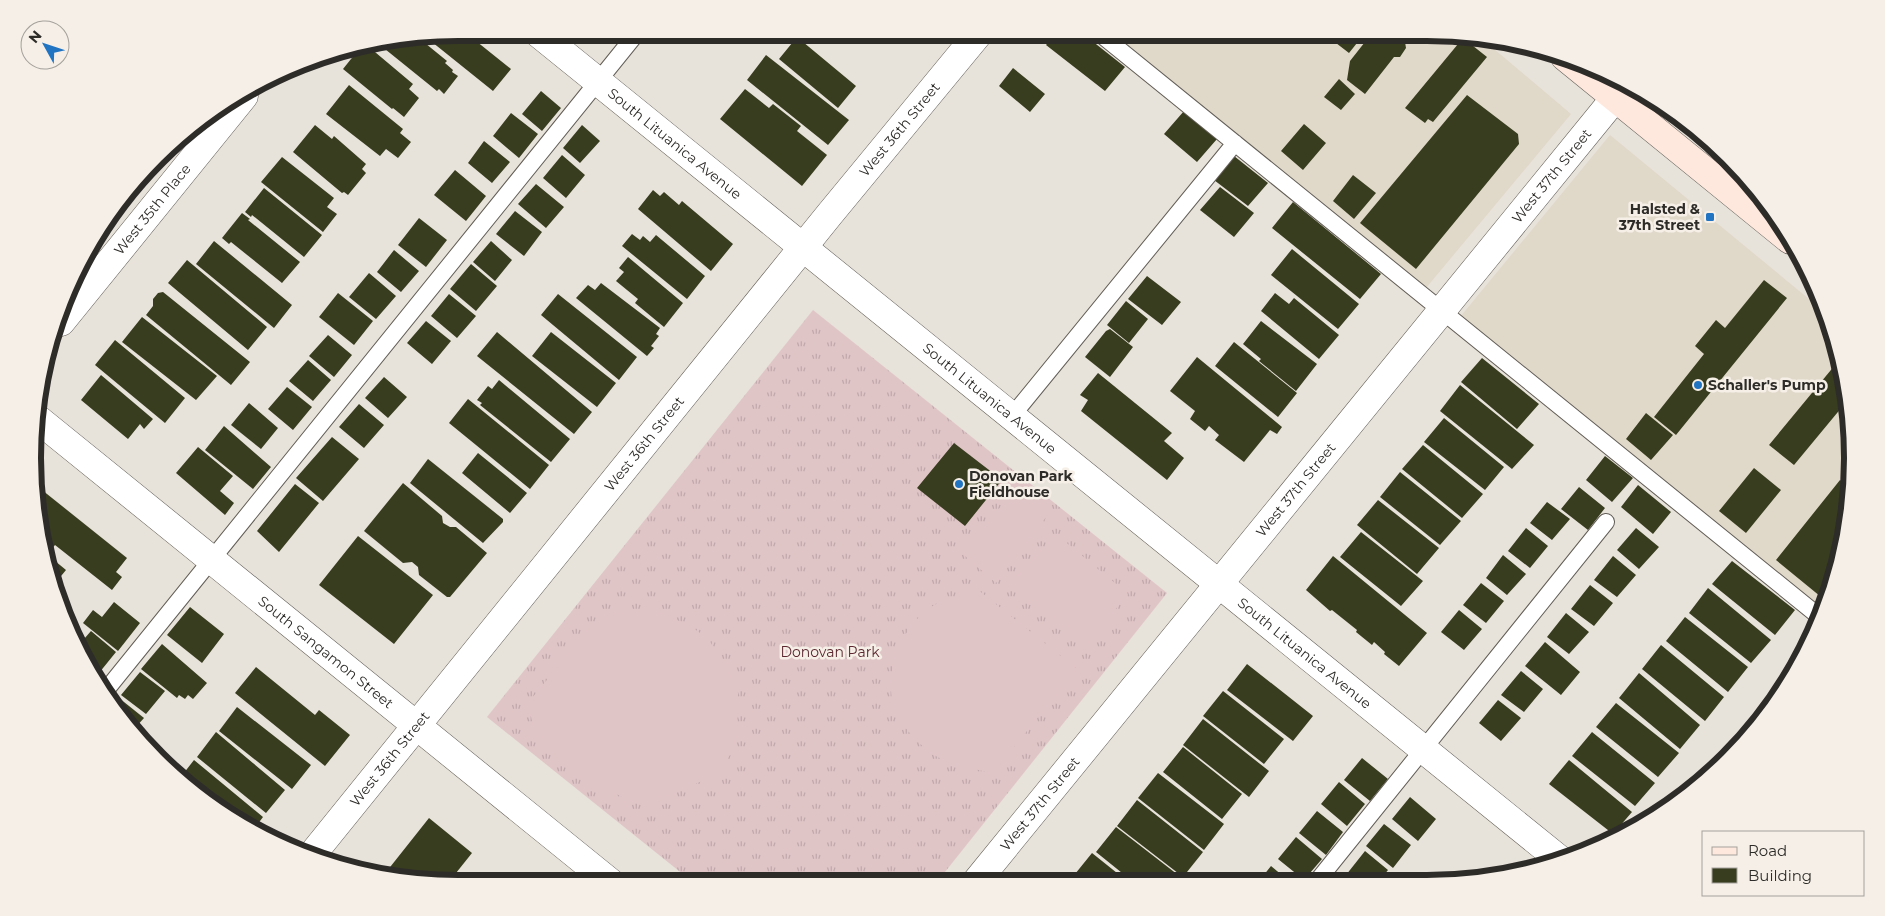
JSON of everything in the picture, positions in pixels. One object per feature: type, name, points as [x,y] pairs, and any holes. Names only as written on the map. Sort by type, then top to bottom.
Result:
[{"type":"main road","points":[[1583,72],[1775,228]]},
{"type":"street","name":"South Lituanica Avenue","points":[[549,41],[1554,855]]},
{"type":"street","name":"West 36th Street","points":[[316,850],[972,41]]},
{"type":"street","name":"West 37th Street","points":[[982,875],[1615,98]]},
{"type":"street","name":"West 35th Place","points":[[67,313],[237,105]]},
{"type":"street","name":"South Sangamon Street","points":[[43,423],[601,875]]},
{"type":"lane","points":[[109,687],[630,41]]},
{"type":"lane","points":[[1110,41],[1814,612]]},
{"type":"lane","points":[[1012,416],[1235,143]]},
{"type":"lane","points":[[1322,875],[1606,522]]},
{"type":"shaded area","points":[[1109,41],[1427,41],[1491,46],[1571,114],[1421,294]]},
{"type":"shaded area","points":[[1610,135],[1813,303],[1830,350],[1836,377],[1843,431],[1844,458],[1843,485],[1836,539],[1830,566],[1814,612],[1456,322]]},
{"type":"green space","name":"Donovan Park","points":[[813,310],[1167,593],[943,875],[684,875],[487,717]]},
{"type":"green space","points":[[1014,489],[1047,516],[996,583],[964,555]]},
{"type":"green space","points":[[1056,534],[1128,594],[1088,643],[1013,582]]},
{"type":"green space","points":[[977,589],[1077,669],[993,773],[950,762],[928,751],[902,723],[895,709],[891,693],[894,660],[900,644],[919,617],[936,604]]},
{"type":"green space","points":[[660,613],[689,625],[707,638],[722,658],[738,693],[737,733],[732,752],[720,770],[704,780],[671,795],[633,802],[614,793],[581,769],[534,730],[528,703],[597,619],[612,614]]},
{"type":"building","points":[[476,41],[511,69],[493,91],[432,42]]},
{"type":"building","points":[[794,41],[802,41],[856,86],[838,108],[779,59]]},
{"type":"building","points":[[1049,41],[1092,41],[1125,67],[1105,91],[1046,45]]},
{"type":"building","points":[[1333,41],[1359,41],[1349,53]]},
{"type":"building","points":[[1366,41],[1406,41],[1406,48],[1400,57],[1394,57],[1365,94],[1347,80],[1350,61]]},
{"type":"building","points":[[425,43],[447,61],[445,63],[458,76],[444,94],[439,89],[437,91],[384,48]]},
{"type":"building","points":[[1459,43],[1470,44],[1487,57],[1433,122],[1428,119],[1425,123],[1405,108]]},
{"type":"building","points":[[373,50],[413,84],[409,89],[419,98],[404,117],[343,69],[355,54]]},
{"type":"building","points":[[766,55],[849,120],[828,145],[747,80]]},
{"type":"building","points":[[1013,68],[1045,94],[1030,112],[999,86]]},
{"type":"building","points":[[1339,79],[1355,94],[1341,110],[1324,97]]},
{"type":"building","points":[[349,85],[403,129],[400,133],[411,142],[398,158],[386,149],[380,156],[326,114]]},
{"type":"building","points":[[745,89],[769,108],[773,104],[801,126],[797,131],[827,155],[802,186],[720,119]]},
{"type":"building","points":[[541,91],[561,108],[542,131],[522,114]]},
{"type":"building","points":[[1467,95],[1518,134],[1519,144],[1416,269],[1360,223]]},
{"type":"building","points":[[1184,111],[1217,139],[1197,162],[1164,134]]},
{"type":"building","points":[[511,113],[538,134],[519,158],[493,136]]},
{"type":"building","points":[[1304,124],[1326,143],[1303,170],[1281,151]]},
{"type":"building","points":[[315,125],[332,139],[334,136],[366,164],[362,169],[366,173],[348,195],[344,192],[342,193],[293,152]]},
{"type":"building","points":[[582,125],[600,141],[580,163],[563,148]]},
{"type":"building","points":[[484,141],[510,162],[492,183],[468,163]]},
{"type":"building","points":[[562,155],[585,175],[566,198],[543,178]]},
{"type":"building","points":[[1234,156],[1268,183],[1248,206],[1214,180]]},
{"type":"building","points":[[282,157],[334,198],[327,207],[337,214],[323,232],[261,182]]},
{"type":"building","points":[[455,170],[486,196],[466,221],[434,195]]},
{"type":"building","points":[[1353,175],[1376,193],[1354,219],[1333,201]]},
{"type":"building","points":[[536,184],[564,207],[546,228],[518,204]]},
{"type":"building","points":[[1220,187],[1254,213],[1234,237],[1200,210]]},
{"type":"building","points":[[264,188],[322,235],[304,257],[252,215],[251,217],[245,212]]},
{"type":"building","points":[[653,190],[660,196],[664,192],[679,205],[682,201],[733,244],[711,271],[638,209]]},
{"type":"building","points":[[1293,202],[1381,274],[1360,299],[1272,228]]},
{"type":"building","points":[[515,211],[542,232],[524,256],[496,234]]},
{"type":"building","points":[[242,213],[300,262],[282,283],[231,242],[229,244],[222,238]]},
{"type":"building","points":[[419,218],[447,240],[426,267],[398,245]]},
{"type":"building","points":[[632,234],[640,240],[643,236],[650,242],[656,235],[705,276],[687,299],[622,246]]},
{"type":"building","points":[[214,241],[292,305],[274,328],[196,264]]},
{"type":"building","points":[[491,241],[512,260],[495,281],[473,262]]},
{"type":"building","points":[[1292,249],[1359,304],[1338,329],[1271,275]]},
{"type":"building","points":[[394,250],[419,271],[401,292],[377,272]]},
{"type":"building","points":[[628,257],[683,303],[664,327],[635,303],[638,299],[616,281],[624,272],[619,268]]},
{"type":"building","points":[[187,260],[267,327],[248,350],[168,283]]},
{"type":"building","points":[[471,264],[497,286],[476,311],[450,289]]},
{"type":"building","points":[[369,273],[396,296],[376,319],[349,297]]},
{"type":"building","points":[[1147,276],[1181,302],[1162,325],[1128,299]]},
{"type":"building","name":"Schaller's Pump","points":[[1764,280],[1787,298],[1676,435],[1654,417],[1704,354],[1695,346],[1716,320],[1725,328]]},
{"type":"building","points":[[601,283],[660,328],[656,334],[659,336],[651,346],[654,348],[647,356],[576,298],[588,285],[595,290]]},
{"type":"building","points":[[163,292],[250,362],[231,385],[146,315],[153,306],[153,299],[158,293]]},
{"type":"building","points":[[338,293],[373,321],[354,345],[319,317]]},
{"type":"building","points":[[1275,293],[1289,304],[1294,298],[1339,335],[1319,359],[1261,311]]},
{"type":"building","points":[[449,294],[476,316],[457,338],[431,316]]},
{"type":"building","points":[[558,294],[637,357],[619,380],[541,315]]},
{"type":"building","points":[[1126,301],[1148,319],[1129,343],[1107,325]]},
{"type":"building","points":[[142,317],[217,376],[196,400],[122,342]]},
{"type":"building","points":[[426,321],[451,341],[432,364],[407,343]]},
{"type":"building","points":[[1261,321],[1317,364],[1296,391],[1259,361],[1261,359],[1243,344]]},
{"type":"building","points":[[1110,329],[1133,347],[1110,377],[1085,357],[1106,331]]},
{"type":"building","points":[[497,332],[592,412],[574,434],[477,356]]},
{"type":"building","points":[[551,332],[616,383],[597,407],[532,356]]},
{"type":"building","points":[[328,335],[352,355],[334,377],[309,356]]},
{"type":"building","points":[[115,340],[185,398],[165,423],[95,365]]},
{"type":"building","points":[[1234,342],[1297,393],[1278,417],[1215,366]]},
{"type":"building","points":[[1197,357],[1282,427],[1277,434],[1270,430],[1244,462],[1215,440],[1219,435],[1209,426],[1205,431],[1190,419],[1195,411],[1170,391]]},
{"type":"building","points":[[1482,358],[1539,404],[1517,429],[1461,382]]},
{"type":"building","points":[[308,360],[331,380],[313,401],[289,381]]},
{"type":"building","points":[[1834,367],[1841,409],[1794,465],[1769,445]]},
{"type":"building","points":[[1098,373],[1172,433],[1164,441],[1184,458],[1167,480],[1081,411],[1088,400],[1080,395]]},
{"type":"building","points":[[101,375],[153,419],[144,429],[140,424],[128,439],[81,400]]},
{"type":"building","points":[[384,377],[407,397],[388,418],[365,398]]},
{"type":"building","points":[[499,380],[570,439],[551,462],[480,405],[482,403],[477,400],[488,386],[492,389]]},
{"type":"building","points":[[1460,385],[1534,445],[1512,469],[1440,411]]},
{"type":"building","points":[[287,387],[312,407],[293,430],[268,409]]},
{"type":"building","points":[[468,399],[549,465],[530,489],[449,423]]},
{"type":"building","points":[[249,403],[278,428],[261,449],[231,425]]},
{"type":"building","points":[[359,404],[384,425],[364,448],[339,427]]},
{"type":"building","points":[[1646,413],[1673,435],[1651,460],[1626,439]]},
{"type":"building","points":[[1444,418],[1504,467],[1485,490],[1424,442]]},
{"type":"building","points":[[224,426],[271,467],[253,489],[205,450]]},
{"type":"building","points":[[332,437],[359,459],[323,501],[296,478]]},
{"type":"building","name":"Donovan Park Fieldhouse","points":[[954,443],[1002,480],[965,526],[917,488]]},
{"type":"building","points":[[1423,445],[1483,494],[1462,518],[1402,469]]},
{"type":"building","points":[[198,447],[233,476],[220,491],[234,503],[225,515],[176,473]]},
{"type":"building","points":[[478,453],[527,493],[510,513],[462,473]]},
{"type":"building","points":[[1605,456],[1633,478],[1612,502],[1586,480]]},
{"type":"building","points":[[428,459],[503,519],[503,522],[483,543],[410,483]]},
{"type":"building","points":[[1754,468],[1781,490],[1746,533],[1719,511]]},
{"type":"building","points":[[1400,472],[1461,521],[1440,545],[1380,497]]},
{"type":"building","points":[[1840,480],[1843,482],[1836,539],[1820,596],[1776,560]]},
{"type":"building","points":[[403,483],[442,516],[443,523],[450,527],[456,527],[487,553],[450,597],[447,597],[419,575],[418,567],[412,562],[403,563],[364,531]]},
{"type":"building","points":[[295,484],[319,503],[279,552],[257,531]]},
{"type":"building","points":[[1638,485],[1671,512],[1653,534],[1621,507]]},
{"type":"building","points":[[1579,487],[1605,508],[1588,530],[1561,509]]},
{"type":"building","points":[[43,490],[127,558],[116,572],[122,577],[112,590],[55,545],[51,550]]},
{"type":"building","points":[[1378,500],[1439,548],[1417,574],[1357,525]]},
{"type":"building","points":[[1547,502],[1570,519],[1552,540],[1530,523]]},
{"type":"building","points":[[1526,528],[1548,546],[1530,568],[1508,551]]},
{"type":"building","points":[[1636,528],[1659,547],[1639,569],[1617,550]]},
{"type":"building","points":[[1361,532],[1423,581],[1401,606],[1340,557]]},
{"type":"building","points":[[358,536],[433,595],[394,644],[319,585]]},
{"type":"building","points":[[1503,555],[1526,574],[1507,595],[1486,578]]},
{"type":"building","points":[[1333,556],[1427,633],[1399,666],[1384,654],[1385,652],[1374,642],[1372,645],[1356,632],[1357,630],[1332,610],[1330,611],[1306,590]]},
{"type":"building","points":[[1613,556],[1636,575],[1617,597],[1594,580]]},
{"type":"building","points":[[54,560],[66,570],[59,579]]},
{"type":"building","points":[[1732,561],[1795,610],[1775,635],[1712,584]]},
{"type":"building","points":[[1481,583],[1504,601],[1486,623],[1463,605]]},
{"type":"building","points":[[1590,585],[1613,603],[1594,626],[1571,609]]},
{"type":"building","points":[[1708,588],[1771,640],[1751,663],[1689,613]]},
{"type":"building","points":[[114,602],[140,623],[118,651],[83,623],[93,610],[102,617]]},
{"type":"building","points":[[190,607],[224,634],[202,663],[167,635]]},
{"type":"building","points":[[1459,610],[1482,629],[1464,650],[1441,632]]},
{"type":"building","points":[[1566,613],[1589,632],[1569,654],[1547,637]]},
{"type":"building","points":[[1685,617],[1748,667],[1728,692],[1666,641]]},
{"type":"building","points":[[91,631],[116,652],[100,672],[97,666],[83,640]]},
{"type":"building","points":[[1545,642],[1580,672],[1561,695],[1525,666]]},
{"type":"building","points":[[162,644],[207,683],[193,699],[188,695],[185,699],[179,695],[177,698],[141,669]]},
{"type":"building","points":[[1661,645],[1724,697],[1705,721],[1642,669]]},
{"type":"building","points":[[1247,664],[1313,716],[1293,741],[1227,690]]},
{"type":"building","points":[[256,667],[315,715],[319,710],[350,735],[325,766],[235,693]]},
{"type":"building","points":[[1521,671],[1543,689],[1524,712],[1501,695]]},
{"type":"building","points":[[140,672],[165,691],[146,714],[121,695]]},
{"type":"building","points":[[1639,673],[1700,725],[1680,749],[1619,698]]},
{"type":"building","points":[[1223,691],[1284,739],[1264,764],[1203,716]]},
{"type":"building","points":[[119,698],[144,718],[138,725],[127,712],[118,699]]},
{"type":"building","points":[[1498,700],[1521,718],[1501,741],[1479,723]]},
{"type":"building","points":[[1616,703],[1679,753],[1658,777],[1596,727]]},
{"type":"building","points":[[237,707],[311,765],[292,789],[219,731]]},
{"type":"building","points":[[1203,719],[1269,771],[1249,797],[1183,745]]},
{"type":"building","points":[[216,732],[285,790],[266,813],[197,757]]},
{"type":"building","points":[[1592,732],[1655,783],[1635,806],[1572,756]]},
{"type":"building","points":[[1183,747],[1242,794],[1222,819],[1163,772]]},
{"type":"building","points":[[1362,758],[1388,779],[1370,801],[1344,780]]},
{"type":"building","points":[[194,760],[263,817],[258,823],[250,819],[226,805],[184,772]]},
{"type":"building","points":[[1569,760],[1632,812],[1618,828],[1611,832],[1549,784]]},
{"type":"building","points":[[1158,773],[1224,824],[1204,850],[1138,798]]},
{"type":"building","points":[[1339,782],[1365,804],[1347,826],[1321,804]]},
{"type":"building","points":[[1410,797],[1436,819],[1418,841],[1392,819]]},
{"type":"building","points":[[1137,800],[1203,852],[1185,875],[1180,875],[1117,826]]},
{"type":"building","points":[[1317,811],[1343,832],[1326,855],[1299,833]]},
{"type":"building","points":[[429,818],[472,853],[455,875],[389,869]]},
{"type":"building","points":[[1384,824],[1411,845],[1393,868],[1366,846]]},
{"type":"building","points":[[1116,827],[1178,875],[1125,875],[1096,852]]},
{"type":"building","points":[[1296,837],[1322,859],[1308,875],[1298,875],[1278,859]]},
{"type":"building","points":[[1365,851],[1388,870],[1384,875],[1346,875]]},
{"type":"building","points":[[1092,853],[1120,875],[1074,875]]},
{"type":"building","points":[[1271,866],[1282,875],[1264,875]]},
{"type":"place","name":"Halsted & 37th Street","points":[[1710,217]]},
{"type":"place","name":"Schaller's Pump","points":[[1698,385]]},
{"type":"place","name":"Donovan Park Fieldhouse","points":[[959,484]]}]
